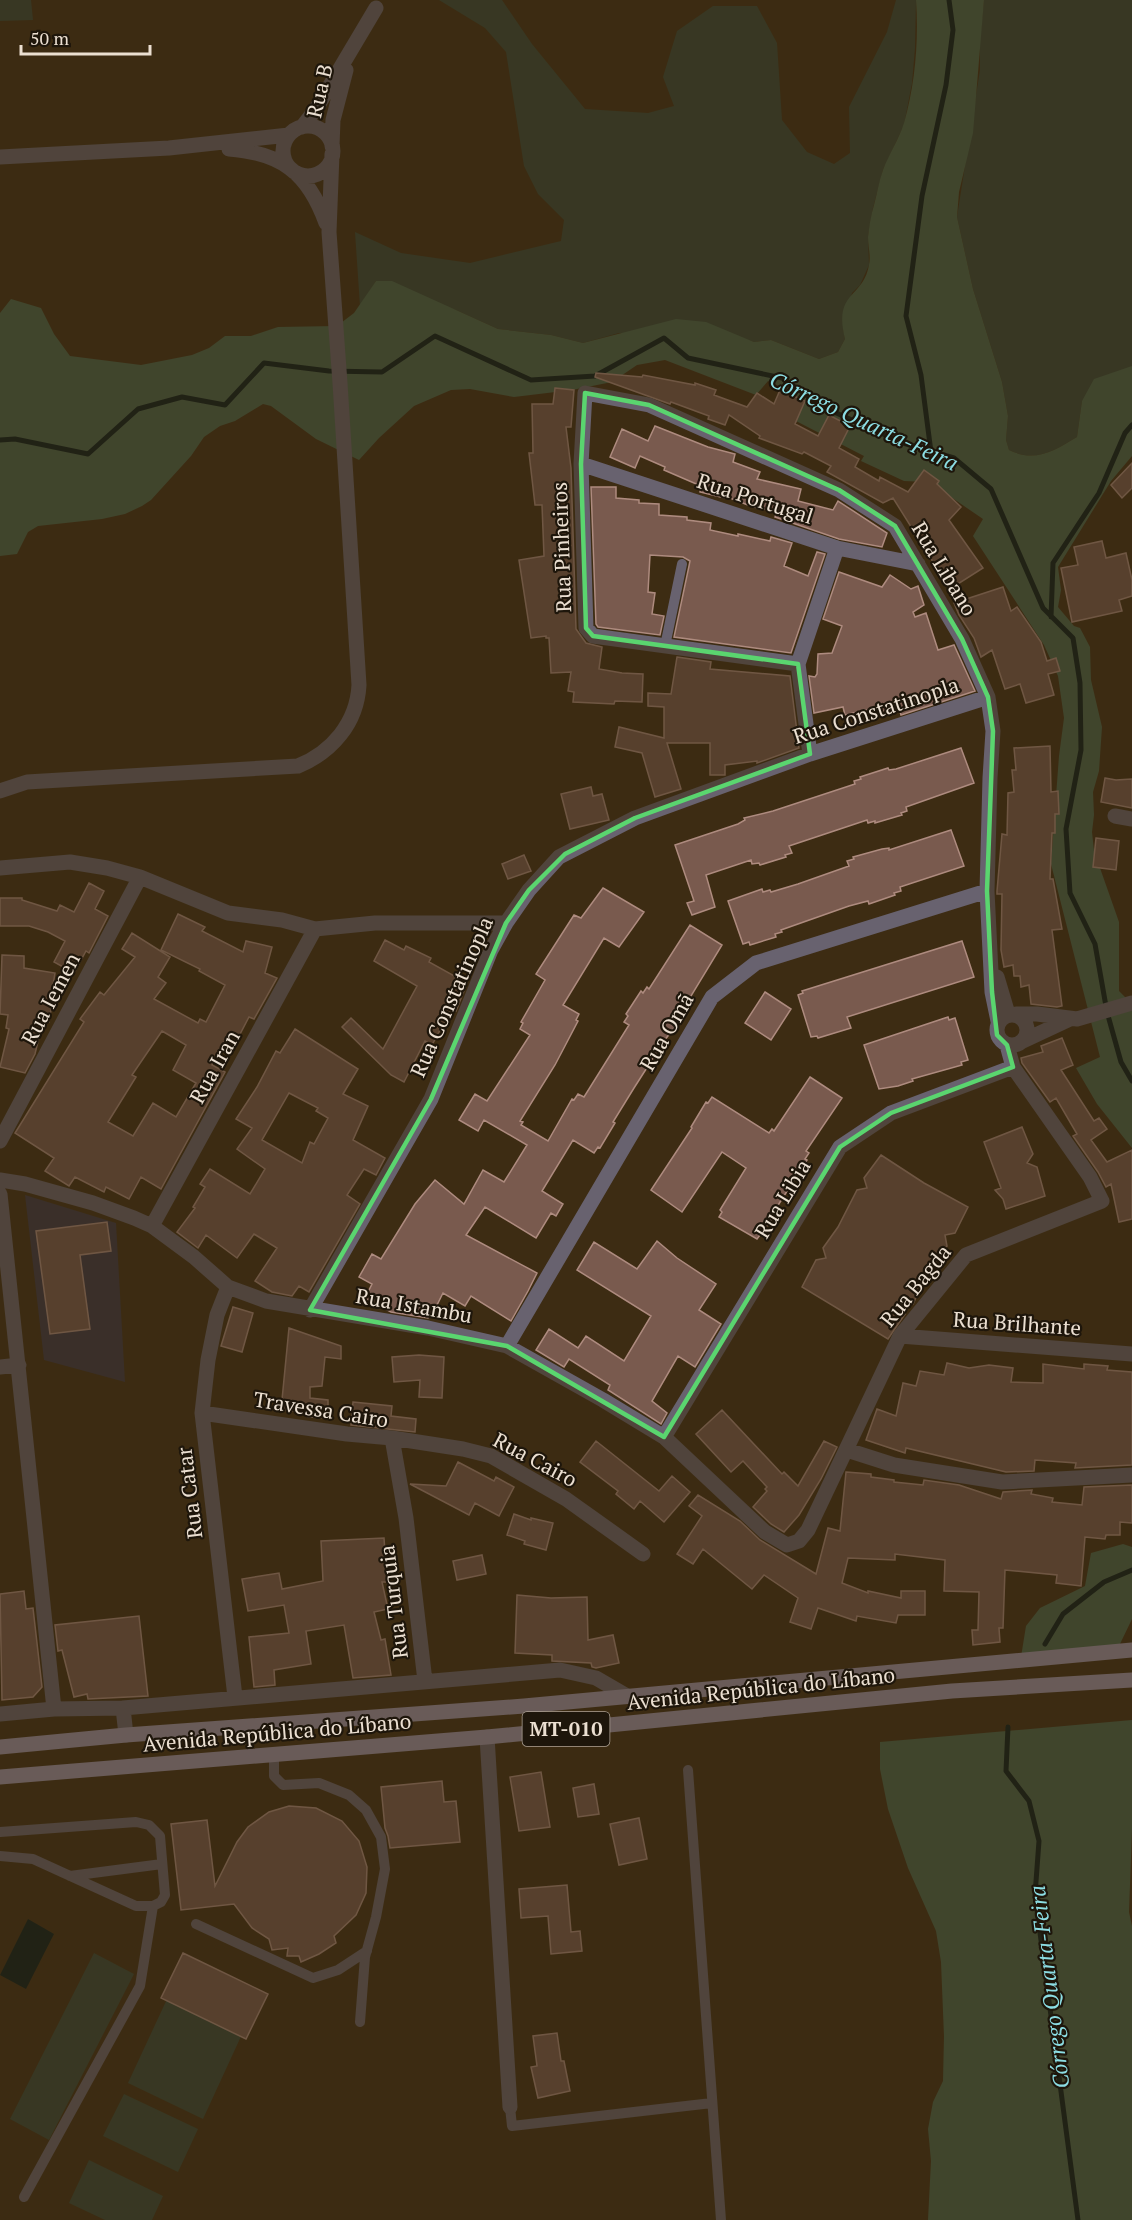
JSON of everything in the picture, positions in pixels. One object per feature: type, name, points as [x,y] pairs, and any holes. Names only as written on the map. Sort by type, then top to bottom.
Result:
[{"type":"main road","name":"Avenida República do Líbano","points":[[0,1747],[627,1696],[1132,1650]]},
{"type":"main road","name":"Avenida República do Líbano","points":[[0,1777],[487,1737],[952,1691],[1132,1680]]},
{"type":"street","name":"Rua B","points":[[302,127],[316,109],[376,8]]},
{"type":"street","name":"Rua B","points":[[329,232],[335,112],[353,45]]},
{"type":"street","points":[[0,157],[168,148],[289,135],[302,127],[318,128],[325,132],[332,150],[325,169],[318,174],[302,175],[294,172],[284,158],[285,142],[289,135]]},
{"type":"street","points":[[0,791],[27,782],[298,766],[325,752],[339,737],[351,718],[358,699],[339,358],[329,232],[305,181],[270,157],[243,150],[168,148]]},
{"type":"street","name":"Rua Pinheiros","points":[[585,393],[581,464],[586,628],[593,636],[798,664]]},
{"type":"street","name":"Rua Libano","points":[[585,393],[649,405],[839,490],[895,526],[962,639],[988,698],[993,731],[987,891],[992,966],[1002,990],[1007,1017],[997,1035],[1001,1041],[1015,1043]]},
{"type":"street","name":"Rua Portugal","points":[[581,464],[837,548],[918,564]]},
{"type":"street","points":[[810,754],[798,664],[837,548]]},
{"type":"street","name":"Rua Constatinopla","points":[[310,1310],[431,1098],[491,950],[529,890],[559,857],[635,818],[810,754],[988,698]]},
{"type":"street","points":[[1115,816],[1132,819]]},
{"type":"street","points":[[0,868],[70,861],[107,868],[140,877],[228,913],[282,920],[315,928],[375,923],[506,923]]},
{"type":"street","name":"Rua Iemen","points":[[0,1141],[140,877]]},
{"type":"street","name":"Rua Omã","points":[[507,1346],[712,997],[756,963],[987,891]]},
{"type":"street","name":"Rua Iran","points":[[152,1226],[315,928]]},
{"type":"street","points":[[1015,1043],[1070,1019],[1090,1016],[1126,1005]]},
{"type":"street","points":[[1007,1017],[1037,1014],[1070,1019]]},
{"type":"street","name":"Rua Libano","points":[[1007,1017],[1022,1018],[1027,1029],[1015,1043],[1013,1067]]},
{"type":"street","name":"Rua Bagda","points":[[787,1545],[799,1541],[804,1536],[900,1336],[966,1255],[1102,1201],[1090,1177],[1013,1067]]},
{"type":"street","name":"Rua Libia","points":[[664,1437],[840,1147],[891,1113],[1013,1067]]},
{"type":"street","name":"Rua Istambu","points":[[0,1180],[25,1184],[93,1203],[152,1226],[194,1257],[228,1287],[266,1301],[428,1328],[507,1346],[664,1437],[765,1532],[787,1545]]},
{"type":"street","points":[[0,1194],[54,1709]]},
{"type":"street","name":"Rua Catar","points":[[228,1287],[217,1314],[208,1360],[202,1413],[235,1697]]},
{"type":"street","name":"Rua Brilhante","points":[[900,1336],[1132,1354]]},
{"type":"street","points":[[0,1367],[19,1365]]},
{"type":"street","name":"Travessa Cairo","points":[[202,1413],[347,1434],[392,1438],[406,1518]]},
{"type":"street","name":"Rua Cairo","points":[[392,1438],[463,1449],[491,1456],[566,1499],[643,1554]]},
{"type":"street","points":[[847,1450],[894,1466],[1002,1482],[1132,1475]]},
{"type":"street","name":"Rua Turquia","points":[[406,1518],[424,1682]]},
{"type":"street","name":"Avenida República do Líbano","points":[[0,1714],[54,1709],[123,1708],[560,1670],[596,1678],[627,1696]]},
{"type":"street","points":[[123,1708],[126,1735]]},
{"type":"street","points":[[487,1737],[510,2107]]},
{"type":"lane","points":[[665,646],[682,564]]},
{"type":"lane","points":[[274,1754],[274,1776],[283,1785],[319,1783],[349,1795],[366,1810],[381,1837],[385,1869],[367,1952],[360,2022]]},
{"type":"lane","points":[[688,1770],[721,2220]]},
{"type":"lane","points":[[0,1832],[136,1822],[149,1825],[160,1836],[165,1895],[161,1902],[136,1906],[33,1859],[0,1856]]},
{"type":"lane","points":[[70,1876],[162,1864]]},
{"type":"lane","points":[[24,2197],[140,1986],[153,1905]]},
{"type":"lane","points":[[196,1924],[313,1978],[338,1970],[367,1952]]},
{"type":"lane","points":[[510,2107],[512,2126],[712,2103]]},
{"type":"highlighted area","points":[[585,393],[649,405],[839,490],[895,526],[962,639],[988,697],[993,731],[987,891],[992,992],[997,1035],[1007,1045],[1013,1067],[891,1113],[840,1147],[664,1437],[507,1346],[310,1310],[431,1099],[506,923],[529,890],[565,854],[635,818],[810,754],[798,664],[593,636],[586,628],[581,464]]},
{"type":"shaded area","points":[[25,1195],[116,1223],[125,1382],[44,1360]]},
{"type":"shaded area","points":[[28,1919],[54,1934],[26,1989],[0,1975]]},
{"type":"green space","points":[[0,0],[31,0],[33,20],[0,21]]},
{"type":"green space","points":[[439,0],[502,0],[532,44],[585,109],[648,113],[674,106],[663,77],[677,31],[713,6],[757,6],[777,43],[782,120],[807,152],[834,164],[850,153],[849,107],[887,32],[896,0],[916,0],[912,83],[904,125],[883,170],[868,236],[869,265],[860,285],[852,293],[843,328],[845,339],[838,352],[819,359],[771,340],[754,342],[731,334],[619,333],[583,343],[551,335],[498,329],[458,311],[376,281],[360,306],[355,232],[401,253],[470,263],[561,241],[564,220],[538,194],[524,166],[506,52],[485,28]]},
{"type":"green space","points":[[916,0],[984,0],[973,133],[959,192],[957,217],[973,289],[1002,382],[1008,416],[1006,440],[1009,450],[1018,454],[1044,454],[1077,437],[1082,401],[1094,379],[1132,366],[1132,456],[1111,481],[1058,567],[1061,590],[1058,607],[1074,626],[1080,628],[1090,647],[1091,680],[1102,727],[1099,771],[1093,792],[1092,832],[1094,851],[1119,922],[1119,991],[1132,1004],[1132,1148],[1097,1104],[1076,1068],[1100,1057],[1051,864],[1064,718],[1058,676],[1044,645],[973,536],[983,519],[929,482],[904,481],[861,461],[864,456],[796,421],[794,393],[768,381],[756,395],[665,360],[637,365],[612,382],[572,390],[514,397],[470,389],[451,390],[414,406],[359,460],[316,439],[271,406],[263,404],[204,437],[191,456],[151,500],[142,506],[125,514],[102,519],[38,526],[28,532],[17,554],[0,556],[0,313],[11,299],[41,308],[54,334],[70,356],[141,365],[192,355],[209,348],[225,336],[251,336],[278,327],[337,326],[354,313],[376,281],[392,281],[498,329],[551,335],[583,343],[676,319],[706,322],[754,342],[771,340],[819,359],[838,352],[845,339],[842,323],[846,303],[866,276],[869,265],[869,229],[880,179],[902,129],[908,108],[915,62]]},
{"type":"green space","points":[[984,0],[1132,0],[1132,366],[1082,401],[1077,437],[1052,451],[1036,455],[1018,454],[1009,450],[1006,440],[1008,416],[1002,382],[973,289],[957,217],[980,70]]},
{"type":"green space","points":[[1123,1544],[1132,1547],[1132,1619],[1119,1646],[1021,1657],[1026,1626],[1040,1608],[1085,1586],[1091,1553]]},
{"type":"green space","points":[[1132,1720],[1129,1912],[1132,1926],[1132,2220],[928,2220],[931,2161],[928,2129],[933,2102],[943,2081],[941,1962],[936,1931],[908,1868],[888,1809],[880,1769],[880,1742]]},
{"type":"green space","points":[[94,1953],[134,1974],[49,2140],[10,2119]]},
{"type":"green space","points":[[168,1997],[243,2032],[203,2119],[128,2083]]},
{"type":"green space","points":[[124,2094],[198,2129],[178,2172],[103,2136]]},
{"type":"green space","points":[[89,2160],[163,2196],[152,2220],[105,2220],[69,2203]]},
{"type":"building","points":[[596,373],[642,377],[643,375],[695,385],[695,383],[716,390],[714,395],[747,407],[757,393],[774,404],[780,390],[805,401],[795,424],[818,436],[829,415],[850,426],[839,448],[859,459],[855,467],[879,481],[880,477],[908,492],[924,470],[939,481],[937,484],[961,507],[949,520],[983,568],[950,589],[893,498],[883,503],[827,472],[831,466],[804,452],[802,454],[759,438],[760,436],[729,415],[725,425],[708,419],[709,416],[595,377]]},
{"type":"building","points":[[555,388],[574,390],[571,427],[566,427],[571,468],[576,629],[586,643],[602,647],[599,669],[643,674],[642,702],[615,701],[614,704],[573,702],[574,692],[568,691],[571,672],[551,673],[549,638],[546,636],[531,638],[519,560],[544,556],[542,505],[535,505],[529,453],[533,453],[532,404],[553,404]]},
{"type":"building","points":[[655,426],[708,447],[735,454],[733,462],[760,472],[757,479],[801,489],[798,501],[833,510],[838,501],[887,533],[882,547],[839,539],[775,517],[777,511],[753,507],[725,496],[725,498],[700,492],[701,486],[664,470],[665,467],[640,456],[635,468],[610,457],[622,429],[648,441]]},
{"type":"building","points":[[1132,463],[1132,488],[1122,498],[1111,485]]},
{"type":"building","points":[[591,487],[616,487],[616,498],[659,504],[659,515],[687,517],[687,520],[711,523],[710,530],[770,541],[771,537],[792,543],[784,566],[808,576],[817,552],[825,554],[791,653],[674,637],[690,561],[683,557],[650,555],[648,592],[655,593],[652,614],[664,616],[660,635],[598,627],[596,624]]},
{"type":"building","points":[[1102,541],[1106,558],[1126,553],[1132,580],[1132,596],[1119,600],[1122,611],[1072,622],[1061,568],[1078,565],[1074,547]]},
{"type":"building","points":[[839,572],[882,587],[890,575],[911,589],[918,586],[924,605],[913,612],[915,617],[926,613],[938,650],[954,645],[975,691],[901,715],[899,708],[867,714],[866,710],[845,715],[843,707],[814,713],[809,676],[815,677],[817,674],[818,654],[832,653],[842,626],[823,619]]},
{"type":"building","points":[[1003,587],[1011,611],[1017,607],[1041,642],[1047,661],[1056,658],[1060,671],[1048,674],[1054,695],[1026,703],[1020,684],[1005,689],[992,650],[981,657],[974,638],[959,615],[954,603]]},
{"type":"building","points":[[677,657],[711,662],[710,669],[790,676],[799,748],[757,763],[757,761],[725,765],[725,775],[710,775],[710,743],[667,743],[681,789],[655,797],[642,753],[615,747],[619,727],[664,738],[664,707],[648,706],[648,693],[671,694]]},
{"type":"building","points":[[1050,746],[1051,792],[1058,791],[1059,814],[1055,814],[1055,833],[1052,833],[1050,879],[1053,879],[1062,929],[1052,930],[1062,1006],[1057,1007],[1031,1004],[1029,985],[1021,987],[1020,976],[1014,976],[1013,965],[1004,967],[1001,950],[1002,894],[997,894],[1002,834],[1007,835],[1008,793],[1014,792],[1012,770],[1016,770],[1014,748]]},
{"type":"building","points":[[961,748],[974,783],[906,807],[907,811],[901,813],[902,815],[875,823],[875,821],[868,823],[867,820],[789,846],[792,853],[785,855],[786,857],[760,865],[759,863],[752,864],[751,860],[706,875],[715,907],[692,915],[687,903],[694,901],[675,845],[738,824],[745,820],[744,818],[773,811],[855,784],[854,781],[861,779],[860,777],[888,768],[889,770],[896,769]]},
{"type":"building","points":[[1105,778],[1132,779],[1132,808],[1101,802]]},
{"type":"building","points":[[591,787],[593,796],[602,794],[609,820],[570,829],[561,794]]},
{"type":"building","points":[[951,830],[964,866],[900,887],[901,891],[894,893],[895,895],[869,904],[868,901],[849,906],[781,930],[782,932],[775,934],[776,937],[750,945],[749,942],[743,944],[728,901],[762,889],[763,892],[770,890],[771,892],[798,884],[849,866],[847,861],[854,859],[853,857],[882,849],[889,848],[889,850]]},
{"type":"building","points":[[1096,838],[1119,841],[1116,870],[1093,867]]},
{"type":"building","points":[[524,855],[531,871],[508,879],[502,864]]},
{"type":"building","points":[[89,883],[104,891],[95,909],[108,916],[89,953],[86,951],[74,973],[54,962],[65,941],[29,926],[0,926],[0,898],[22,898],[22,900],[57,911],[60,905],[74,912]]},
{"type":"building","points":[[603,888],[644,912],[619,947],[604,938],[563,1005],[579,1014],[576,1020],[578,1021],[555,1065],[520,1121],[523,1122],[521,1125],[548,1141],[572,1099],[574,1100],[578,1094],[584,1097],[629,1025],[624,1022],[628,1016],[626,1014],[641,991],[643,993],[647,987],[649,989],[690,925],[722,945],[683,1009],[680,1016],[682,1018],[664,1041],[634,1088],[600,1148],[598,1147],[594,1153],[573,1140],[542,1191],[563,1204],[556,1216],[551,1213],[536,1238],[485,1207],[466,1235],[537,1273],[511,1321],[471,1296],[465,1306],[443,1293],[428,1318],[391,1312],[365,1298],[372,1284],[359,1277],[372,1254],[381,1259],[415,1204],[435,1180],[464,1204],[483,1170],[504,1182],[527,1145],[484,1120],[478,1131],[459,1120],[475,1094],[487,1101],[530,1035],[520,1029],[523,1023],[521,1022],[545,980],[536,974],[574,915],[581,918]]},
{"type":"building","points":[[178,914],[205,927],[202,931],[243,952],[246,941],[272,947],[265,973],[277,978],[254,1019],[249,1017],[238,1038],[229,1033],[212,1065],[225,1072],[161,1189],[141,1177],[129,1199],[106,1187],[104,1192],[75,1177],[69,1186],[45,1171],[54,1158],[15,1133],[84,1022],[80,1019],[100,992],[104,995],[135,957],[122,949],[132,933],[170,957],[158,977],[166,983],[154,999],[198,1023],[200,1019],[206,1022],[225,985],[199,971],[200,969],[161,950]],"holes":[[[162,1031],[186,1045],[173,1070],[196,1083],[176,1117],[153,1103],[133,1136],[108,1122],[136,1077],[132,1075]]]},
{"type":"building","points":[[385,940],[404,950],[406,946],[431,958],[429,962],[467,983],[456,1011],[452,1008],[432,1045],[425,1041],[404,1082],[391,1075],[342,1027],[351,1018],[383,1049],[417,986],[374,961]]},
{"type":"building","points":[[962,941],[974,977],[847,1017],[851,1028],[818,1038],[817,1036],[811,1037],[798,995],[803,993],[802,991]]},
{"type":"building","points":[[2,955],[24,956],[24,968],[55,973],[49,1022],[43,1021],[35,1054],[25,1073],[0,1067],[9,1029],[6,1028],[8,1015],[0,1014]]},
{"type":"building","points":[[765,992],[791,1009],[771,1040],[745,1023]]},
{"type":"building","points":[[948,1017],[949,1020],[955,1018],[968,1060],[961,1062],[962,1065],[912,1079],[913,1081],[898,1086],[879,1089],[864,1045]]},
{"type":"building","points":[[295,1029],[358,1069],[343,1094],[368,1106],[353,1140],[385,1158],[376,1175],[364,1169],[347,1195],[360,1204],[309,1292],[299,1286],[292,1296],[272,1292],[255,1281],[277,1248],[254,1234],[237,1258],[206,1235],[198,1248],[177,1232],[195,1208],[193,1207],[205,1187],[200,1184],[210,1169],[250,1194],[265,1169],[237,1149],[252,1128],[236,1119],[257,1087],[276,1051],[280,1053]],"holes":[[[289,1093],[318,1108],[316,1111],[328,1118],[314,1144],[310,1142],[302,1163],[262,1140]]]},
{"type":"building","points":[[1062,1038],[1073,1065],[1061,1070],[1094,1121],[1099,1118],[1107,1129],[1091,1140],[1107,1162],[1132,1150],[1132,1219],[1119,1222],[1111,1184],[1106,1187],[1073,1136],[1077,1134],[1056,1098],[1050,1102],[1022,1063],[1021,1058],[1043,1052],[1041,1046]]},
{"type":"building","points":[[810,1077],[842,1098],[806,1151],[809,1153],[805,1159],[807,1160],[775,1210],[777,1212],[757,1239],[719,1217],[722,1212],[720,1210],[746,1168],[722,1152],[682,1212],[651,1190],[692,1128],[706,1102],[708,1103],[712,1097],[769,1133],[772,1129],[774,1131]]},
{"type":"building","points":[[1022,1127],[1033,1154],[1027,1163],[1037,1167],[1045,1196],[1006,1209],[1003,1199],[995,1190],[1001,1188],[984,1142]]},
{"type":"building","points":[[881,1155],[924,1183],[968,1207],[955,1233],[945,1235],[947,1246],[925,1278],[913,1304],[903,1306],[905,1314],[888,1339],[802,1287],[816,1260],[826,1258],[823,1248],[838,1227],[857,1190],[867,1188],[864,1178]]},
{"type":"building","points":[[107,1222],[111,1251],[80,1255],[90,1329],[50,1334],[36,1231]]},
{"type":"building","points":[[657,1241],[677,1258],[716,1284],[699,1310],[721,1324],[695,1367],[678,1356],[652,1401],[667,1413],[661,1424],[608,1390],[610,1385],[569,1359],[564,1367],[536,1350],[549,1329],[578,1348],[586,1336],[624,1361],[651,1316],[577,1270],[594,1242],[637,1269]]},
{"type":"building","points":[[233,1307],[253,1313],[242,1352],[221,1346]]},
{"type":"building","points":[[289,1328],[341,1346],[341,1359],[325,1357],[322,1386],[310,1387],[310,1398],[328,1400],[328,1418],[308,1417],[308,1412],[281,1410]]},
{"type":"building","points":[[419,1355],[444,1357],[442,1398],[419,1397],[420,1380],[394,1382],[392,1357]]},
{"type":"building","points":[[947,1363],[969,1368],[989,1365],[1013,1368],[1011,1382],[1043,1383],[1043,1364],[1084,1369],[1084,1364],[1108,1366],[1107,1370],[1132,1372],[1132,1465],[1075,1468],[1076,1463],[1035,1460],[1034,1471],[1006,1472],[906,1448],[905,1453],[866,1440],[877,1409],[896,1416],[903,1383],[916,1386],[920,1371],[944,1375]]},
{"type":"building","points":[[353,1402],[392,1406],[391,1416],[416,1419],[415,1432],[351,1425]]},
{"type":"building","points":[[722,1410],[782,1474],[784,1472],[798,1486],[824,1441],[837,1447],[799,1515],[784,1532],[771,1524],[753,1507],[767,1491],[765,1489],[767,1487],[743,1461],[731,1472],[696,1434]]},
{"type":"building","points":[[596,1441],[659,1491],[672,1476],[690,1492],[664,1522],[640,1501],[634,1509],[616,1494],[618,1491],[580,1462]]},
{"type":"building","points":[[458,1462],[494,1481],[496,1477],[514,1487],[499,1516],[475,1503],[469,1515],[410,1484],[446,1486]]},
{"type":"building","points":[[846,1472],[871,1474],[871,1477],[894,1480],[894,1482],[923,1485],[924,1480],[959,1485],[1001,1499],[1003,1492],[1032,1490],[1031,1494],[1053,1498],[1052,1502],[1082,1505],[1084,1487],[1132,1485],[1132,1523],[1120,1522],[1120,1535],[1106,1535],[1105,1539],[1085,1537],[1081,1586],[1056,1583],[1057,1575],[1005,1570],[1003,1628],[999,1628],[1000,1642],[973,1645],[972,1630],[978,1630],[979,1592],[944,1591],[945,1560],[895,1554],[895,1560],[848,1558],[842,1583],[868,1593],[868,1591],[901,1598],[901,1591],[925,1591],[925,1615],[898,1615],[896,1623],[857,1616],[856,1621],[818,1608],[811,1629],[790,1622],[798,1598],[764,1575],[752,1589],[703,1549],[693,1564],[677,1554],[702,1516],[689,1506],[698,1495],[740,1521],[760,1540],[816,1574],[828,1528],[840,1531]]},
{"type":"building","points":[[514,1514],[531,1520],[531,1518],[553,1523],[546,1550],[524,1544],[525,1541],[507,1535]]},
{"type":"building","points":[[384,1538],[387,1582],[382,1582],[388,1609],[374,1612],[381,1640],[385,1639],[391,1675],[353,1678],[344,1625],[306,1631],[311,1664],[274,1670],[275,1685],[254,1687],[249,1637],[289,1633],[284,1605],[248,1611],[242,1579],[279,1573],[282,1589],[323,1581],[321,1541]]},
{"type":"building","points":[[482,1555],[486,1574],[457,1580],[453,1561]]},
{"type":"building","points":[[24,1591],[26,1609],[33,1608],[42,1687],[33,1697],[2,1700],[0,1594]]},
{"type":"building","points":[[517,1595],[551,1598],[587,1597],[588,1640],[613,1635],[619,1663],[596,1668],[592,1667],[591,1663],[552,1661],[552,1655],[515,1653]]},
{"type":"building","points":[[139,1616],[148,1696],[88,1699],[87,1694],[74,1697],[62,1650],[58,1651],[55,1625]]},
{"type":"building","points":[[541,1772],[550,1827],[519,1831],[510,1777]]},
{"type":"building","points":[[442,1781],[444,1802],[456,1801],[460,1842],[390,1848],[385,1828],[381,1787]]},
{"type":"building","points":[[594,1784],[599,1814],[578,1817],[573,1788]]},
{"type":"building","points":[[289,1806],[316,1808],[342,1821],[359,1841],[367,1867],[366,1893],[356,1915],[334,1936],[336,1943],[301,1962],[299,1956],[287,1956],[288,1948],[272,1950],[269,1939],[252,1928],[234,1904],[181,1910],[171,1824],[207,1820],[215,1886],[237,1842],[248,1827],[269,1812]]},
{"type":"building","points":[[639,1818],[647,1859],[619,1865],[610,1824]]},
{"type":"building","points":[[567,1885],[571,1932],[580,1931],[582,1951],[551,1954],[548,1916],[521,1918],[519,1889]]},
{"type":"building","points":[[183,1953],[268,1994],[246,2039],[161,1998]]},
{"type":"building","points":[[557,2033],[561,2061],[564,2061],[570,2091],[538,2098],[531,2067],[537,2066],[533,2036]]},
{"type":"waterway","points":[[931,452],[921,375],[906,316],[922,196],[946,85],[953,30],[949,0]]},
{"type":"waterway","name":"Córrego Quarta-Feira","points":[[0,440],[15,439],[88,454],[138,409],[182,397],[225,405],[264,363],[329,371],[382,372],[435,336],[531,380],[595,376],[664,338],[688,358],[782,378],[823,407],[903,443],[954,458],[991,489],[1043,608],[1073,638],[1080,683],[1081,750],[1066,829],[1070,893],[1095,944],[1107,1012],[1121,1062],[1132,1081]]},
{"type":"waterway","points":[[1051,617],[1053,563],[1099,493],[1125,433],[1132,425]]},
{"type":"waterway","name":"Córrego Quarta-Feira","points":[[1045,1644],[1063,1614],[1104,1582],[1132,1570]]},
{"type":"waterway","name":"Córrego Quarta-Feira","points":[[1008,1727],[1006,1771],[1029,1801],[1039,1841],[1035,1895],[1078,2220]]}]
